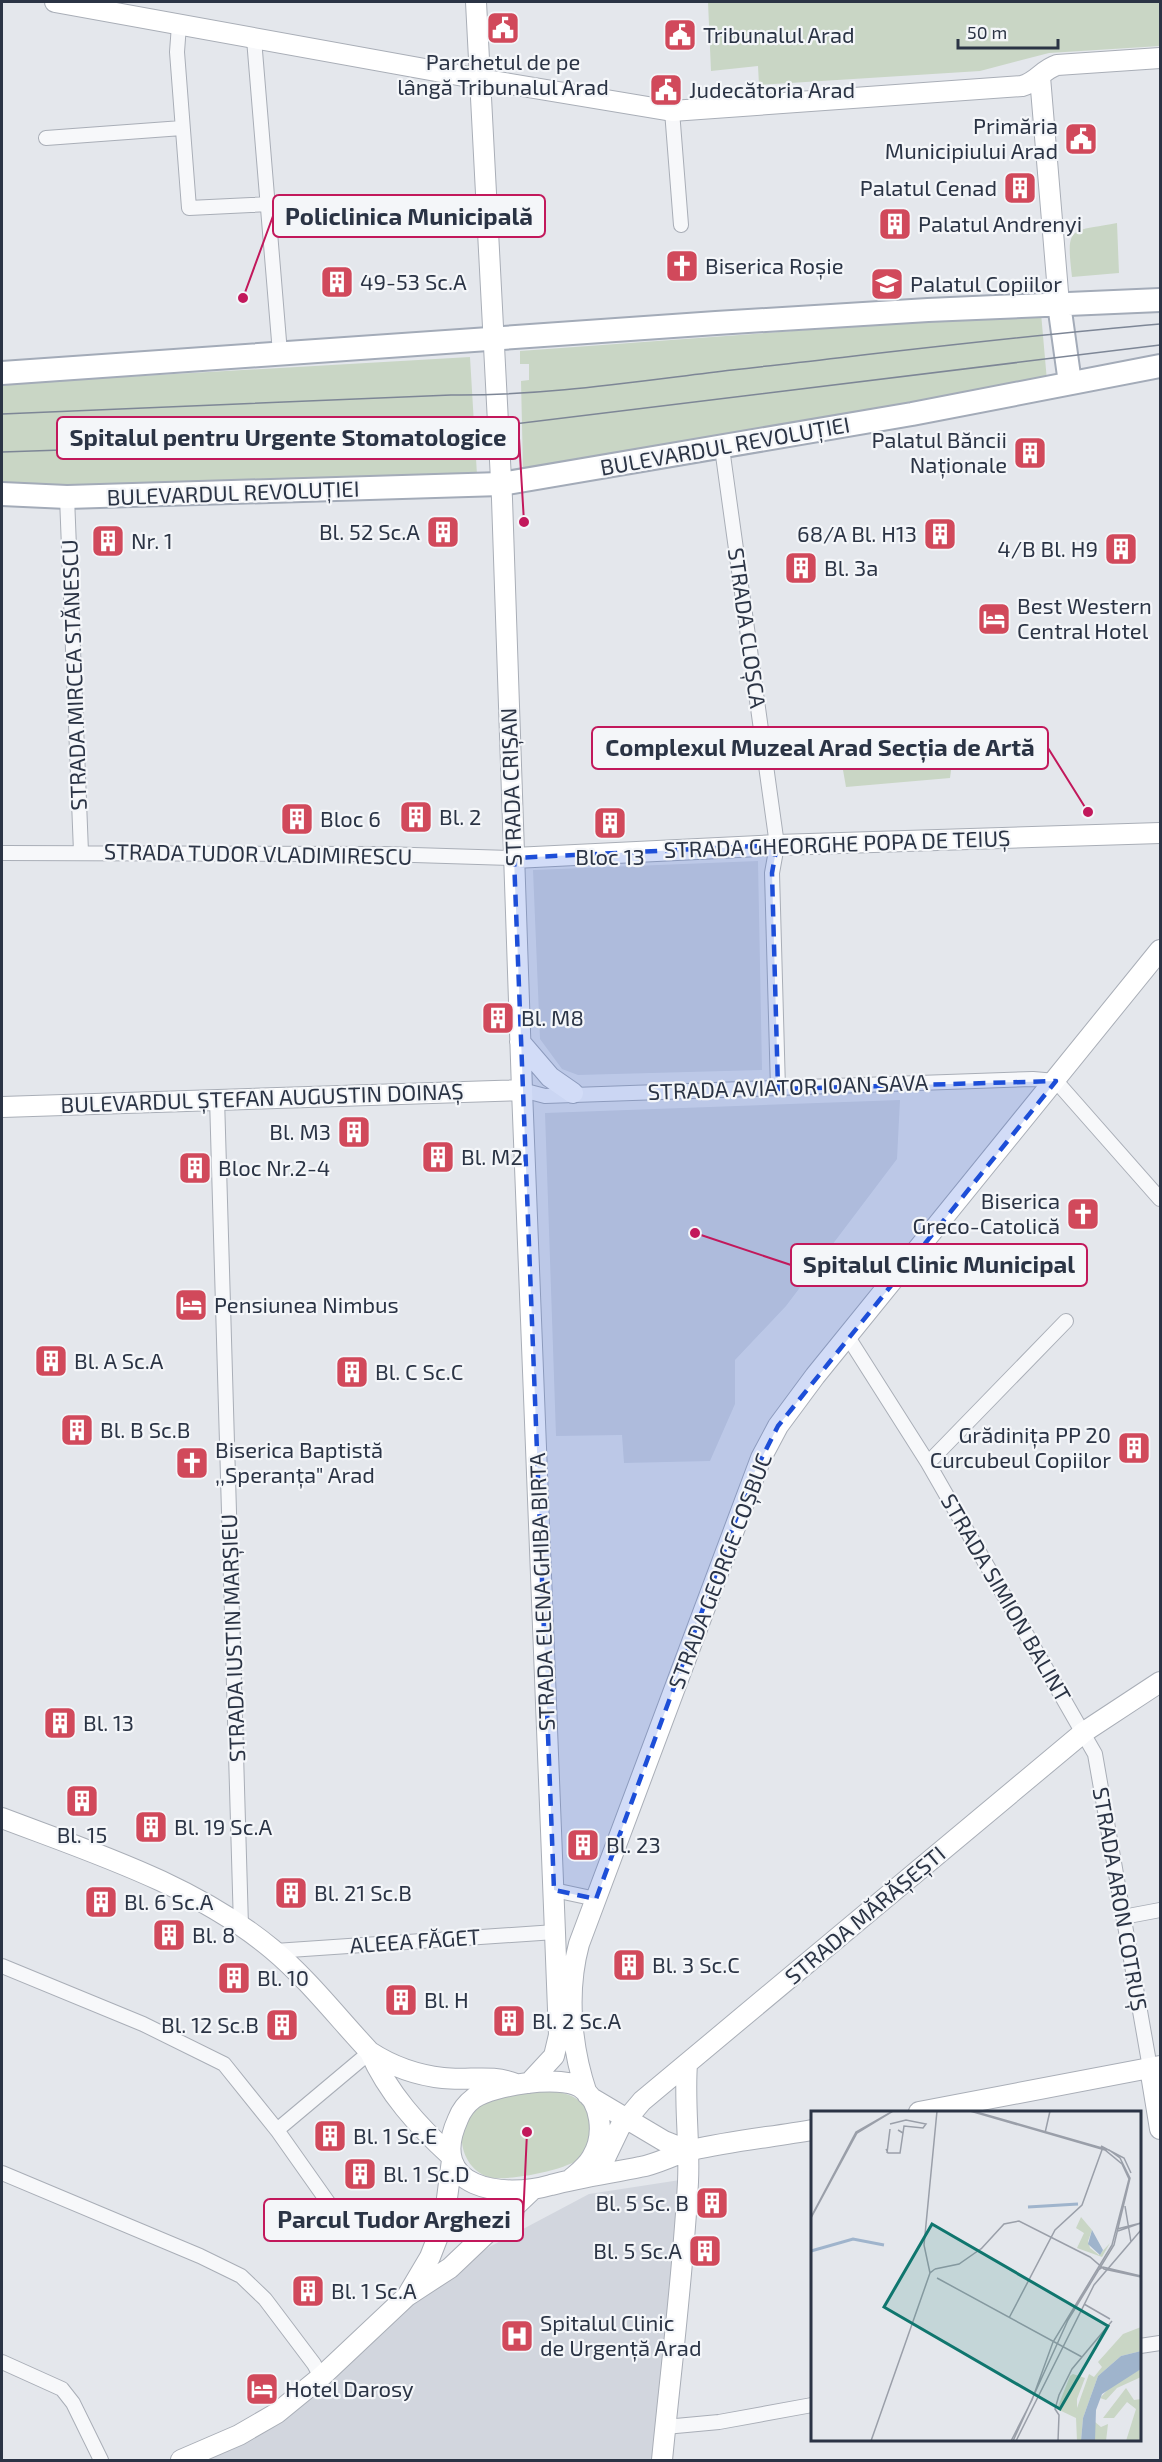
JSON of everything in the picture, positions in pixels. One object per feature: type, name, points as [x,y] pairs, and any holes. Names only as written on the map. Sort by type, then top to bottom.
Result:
[{"type":"main road","points":[[55,2],[480,79],[672,111],[1022,86],[1034,82],[1045,70],[1057,65],[1161,58]]},
{"type":"main road","points":[[476,2],[501,484]]},
{"type":"main road","points":[[1040,77],[1059,304],[1070,383]]},
{"type":"main road","points":[[2,373],[493,338],[1161,300]]},
{"type":"main road","name":"BULEVARDUL REVOLUȚIEI","points":[[2,494],[67,497],[501,484],[722,448],[1161,366]]},
{"type":"main road","name":"STRADA CRIȘAN","points":[[501,484],[522,1090]]},
{"type":"main road","name":"STRADA GHEORGHE POPA DE TEIUȘ","points":[[514,858],[777,845],[1161,833]]},
{"type":"main road","name":"STRADA GEORGE COȘBUC","points":[[588,2095],[574,2048],[574,1965],[579,1944],[761,1458],[793,1404],[1161,950]]},
{"type":"main road","points":[[520,1042],[550,1077],[573,1093]]},
{"type":"main road","name":"BULEVARDUL ȘTEFAN AUGUSTIN DOINAȘ","points":[[2,1107],[217,1098],[522,1090]]},
{"type":"main road","name":"STRADA ELENA GHIBA BIRTA","points":[[522,1090],[559,2043],[549,2062],[524,2084]]},
{"type":"main road","name":"STRADA MĂRĂȘEȘTI","points":[[597,2175],[627,2118],[642,2101],[1084,1732],[1161,1682]]},
{"type":"main road","points":[[2,1818],[163,1882],[241,1926],[275,1951],[370,2052],[408,2072],[444,2078],[496,2078],[524,2084]]},
{"type":"main road","points":[[370,2052],[381,2077],[430,2137],[452,2158],[466,2178],[480,2187],[506,2192],[531,2191],[571,2180],[642,2167],[689,2151],[811,2130]]},
{"type":"main road","points":[[662,2460],[685,2239],[689,2151],[684,2101],[687,2064]]},
{"type":"main road","points":[[924,2111],[1155,2067],[1161,2130]]},
{"type":"main road","points":[[407,2296],[430,2257],[444,2221],[455,2125],[468,2103],[481,2094],[524,2084],[569,2083],[664,2141],[689,2151]]},
{"type":"main road","points":[[571,2180],[586,2166],[598,2145],[600,2128],[597,2110],[588,2095]]},
{"type":"main road","points":[[181,2460],[262,2424],[321,2377],[407,2296],[450,2268],[531,2191]]},
{"type":"street","points":[[178,25],[182,128],[189,208],[270,204]]},
{"type":"street","points":[[254,39],[270,204],[280,353]]},
{"type":"street","points":[[672,111],[681,225]]},
{"type":"street","points":[[46,138],[182,128]]},
{"type":"street","name":"STRADA CLOȘCA","points":[[722,448],[777,845],[772,873],[778,1089]]},
{"type":"street","name":"STRADA MIRCEA STĂNESCU","points":[[67,497],[81,852]]},
{"type":"street","name":"STRADA TUDOR VLADIMIRESCU","points":[[2,853],[382,854],[514,858]]},
{"type":"street","name":"STRADA AVIATOR IOAN SAVA","points":[[522,1090],[545,1096],[573,1093],[778,1089],[1034,1079],[1056,1081]]},
{"type":"street","points":[[1056,1081],[1161,1199]]},
{"type":"street","name":"STRADA IUSTIN MARȘIEU","points":[[217,1098],[241,1926]]},
{"type":"street","points":[[928,1464],[1066,1321]]},
{"type":"street","name":"STRADA SIMION BALINT","points":[[848,1337],[928,1464],[1084,1732]]},
{"type":"street","name":"STRADA ARON COTRUȘ","points":[[1084,1732],[1097,1761],[1123,1917],[1155,2067]]},
{"type":"street","points":[[554,1890],[596,1899]]},
{"type":"street","points":[[1123,1917],[1161,1911]]},
{"type":"street","name":"ALEEA FĂGET","points":[[275,1951],[555,1932]]},
{"type":"street","points":[[2,1966],[143,2024],[224,2064],[277,2130],[337,2215]]},
{"type":"street","points":[[277,2130],[370,2052]]},
{"type":"street","points":[[2,2173],[200,2256],[241,2276],[265,2299],[314,2364],[321,2377]]},
{"type":"street","points":[[1141,2346],[1161,2343]]},
{"type":"street","points":[[2,2362],[62,2389],[73,2403],[101,2460]]},
{"type":"street","points":[[665,2427],[719,2421],[811,2405]]},
{"type":"highlighted area","points":[[777,845],[772,873],[778,1089],[1056,1081],[778,1426],[750,1481],[596,1899],[554,1890],[514,858]]},
{"type":"shaded area","points":[[758,861],[762,1070],[578,1075],[562,1069],[540,1039],[533,870]]},
{"type":"shaded area","points":[[900,1100],[897,1159],[786,1306],[735,1360],[735,1404],[710,1461],[624,1463],[622,1435],[556,1436],[545,1113]]},
{"type":"shaded area","name":"Spitalul Clinic de Urgență Arad","points":[[680,2180],[661,2460],[181,2460],[239,2435],[450,2268],[589,2194]]},
{"type":"green space","points":[[708,2],[1160,2],[1160,46],[1049,53],[980,71],[759,85],[758,66],[711,71]]},
{"type":"green space","points":[[1117,223],[1119,273],[1072,277],[1070,248],[1074,234],[1080,230]]},
{"type":"green space","points":[[1041,313],[1047,381],[523,470],[521,381],[529,380],[529,364],[520,364],[520,351]]},
{"type":"green space","points":[[470,357],[477,475],[76,490],[2,487],[2,384]]},
{"type":"green space","points":[[909,734],[910,763],[952,763],[950,778],[846,787],[837,736]]},
{"type":"green space","points":[[544,2091],[570,2095],[582,2103],[589,2118],[591,2131],[585,2154],[578,2160],[556,2169],[514,2177],[493,2178],[473,2167],[463,2148],[462,2136],[469,2115],[477,2107],[492,2100]]},
{"type":"tram line","points":[[2,414],[521,393],[1160,324]]},
{"type":"tram line","points":[[2,452],[181,446],[498,426],[1160,345]]},
{"type":"place","name":"Parchetul de pe lângă Tribunalul Arad","points":[[503,28]]},
{"type":"place","name":"Tribunalul Arad","points":[[680,35]]},
{"type":"place","name":"Judecătoria Arad","points":[[666,90]]},
{"type":"place","name":"Primăria Municipiului Arad","points":[[1081,139]]},
{"type":"place","name":"Palatul Cenad","points":[[1020,188]]},
{"type":"place","name":"Palatul Andrenyi","points":[[895,224]]},
{"type":"place","name":"Biserica Roșie","points":[[682,266]]},
{"type":"place","name":"49-53 Sc.A","points":[[337,282]]},
{"type":"place","name":"Palatul Copiilor","points":[[887,284]]},
{"type":"place","name":"Policlinica Municipală","points":[[243,298]]},
{"type":"place","name":"Palatul Băncii Naționale","points":[[1030,453]]},
{"type":"place","name":"Spitalul pentru Urgente Stomatologice","points":[[524,522]]},
{"type":"place","name":"Bl. 52 Sc.A","points":[[443,532]]},
{"type":"place","name":"68/A Bl. H13","points":[[940,534]]},
{"type":"place","name":"Nr. 1","points":[[108,541]]},
{"type":"place","name":"4/B Bl. H9","points":[[1121,549]]},
{"type":"place","name":"Bl. 3a","points":[[801,568]]},
{"type":"place","name":"Best Western Central Hotel","points":[[994,619]]},
{"type":"place","name":"Complexul Muzeal Arad Secția de Artă","points":[[1088,812]]},
{"type":"place","name":"Bl. 2","points":[[416,817]]},
{"type":"place","name":"Bloc 6","points":[[297,819]]},
{"type":"place","name":"Bloc 13","points":[[610,823]]},
{"type":"place","name":"Bl. M8","points":[[498,1018]]},
{"type":"place","name":"Bl. M3","points":[[354,1132]]},
{"type":"place","name":"Bl. M2","points":[[438,1157]]},
{"type":"place","name":"Bloc Nr.2-4","points":[[195,1168]]},
{"type":"place","name":"Biserica Greco-Catolică","points":[[1083,1214]]},
{"type":"place","name":"Spitalul Clinic Municipal","points":[[695,1233]]},
{"type":"place","name":"Pensiunea Nimbus","points":[[191,1305]]},
{"type":"place","name":"Bl. A Sc.A","points":[[51,1361]]},
{"type":"place","name":"Bl. C Sc.C","points":[[352,1372]]},
{"type":"place","name":"Bl. B Sc.B","points":[[77,1430]]},
{"type":"place","name":"Grădinița PP 20 Curcubeul Copiilor","points":[[1134,1448]]},
{"type":"place","name":"Biserica Baptistă ,,Speranța\" Arad","points":[[192,1463]]},
{"type":"place","name":"Bl. 13","points":[[60,1723]]},
{"type":"place","name":"Bl. 15","points":[[82,1801]]},
{"type":"place","name":"Bl. 19 Sc.A","points":[[151,1827]]},
{"type":"place","name":"Bl. 23","points":[[583,1845]]},
{"type":"place","name":"Bl. 21 Sc.B","points":[[291,1893]]},
{"type":"place","name":"Bl. 6 Sc.A","points":[[101,1902]]},
{"type":"place","name":"Bl. 8","points":[[169,1935]]},
{"type":"place","name":"Bl. 3 Sc.C","points":[[629,1965]]},
{"type":"place","name":"Bl. 10","points":[[234,1978]]},
{"type":"place","name":"Bl. H","points":[[401,2000]]},
{"type":"place","name":"Bl. 2 Sc.A","points":[[509,2021]]},
{"type":"place","name":"Bl. 12 Sc.B","points":[[282,2025]]},
{"type":"place","name":"Parcul Tudor Arghezi","points":[[527,2132]]},
{"type":"place","name":"Bl. 1 Sc.E","points":[[330,2136]]},
{"type":"place","name":"Bl. 1 Sc.D","points":[[360,2174]]},
{"type":"place","name":"Bl. 5 Sc. B","points":[[712,2203]]},
{"type":"place","name":"Bl. 5 Sc.A","points":[[705,2251]]},
{"type":"place","name":"Bl. 1 Sc.A","points":[[308,2291]]},
{"type":"place","name":"Spitalul Clinic de Urgență Arad","points":[[517,2336]]},
{"type":"place","name":"Hotel Darosy","points":[[262,2389]]}]
